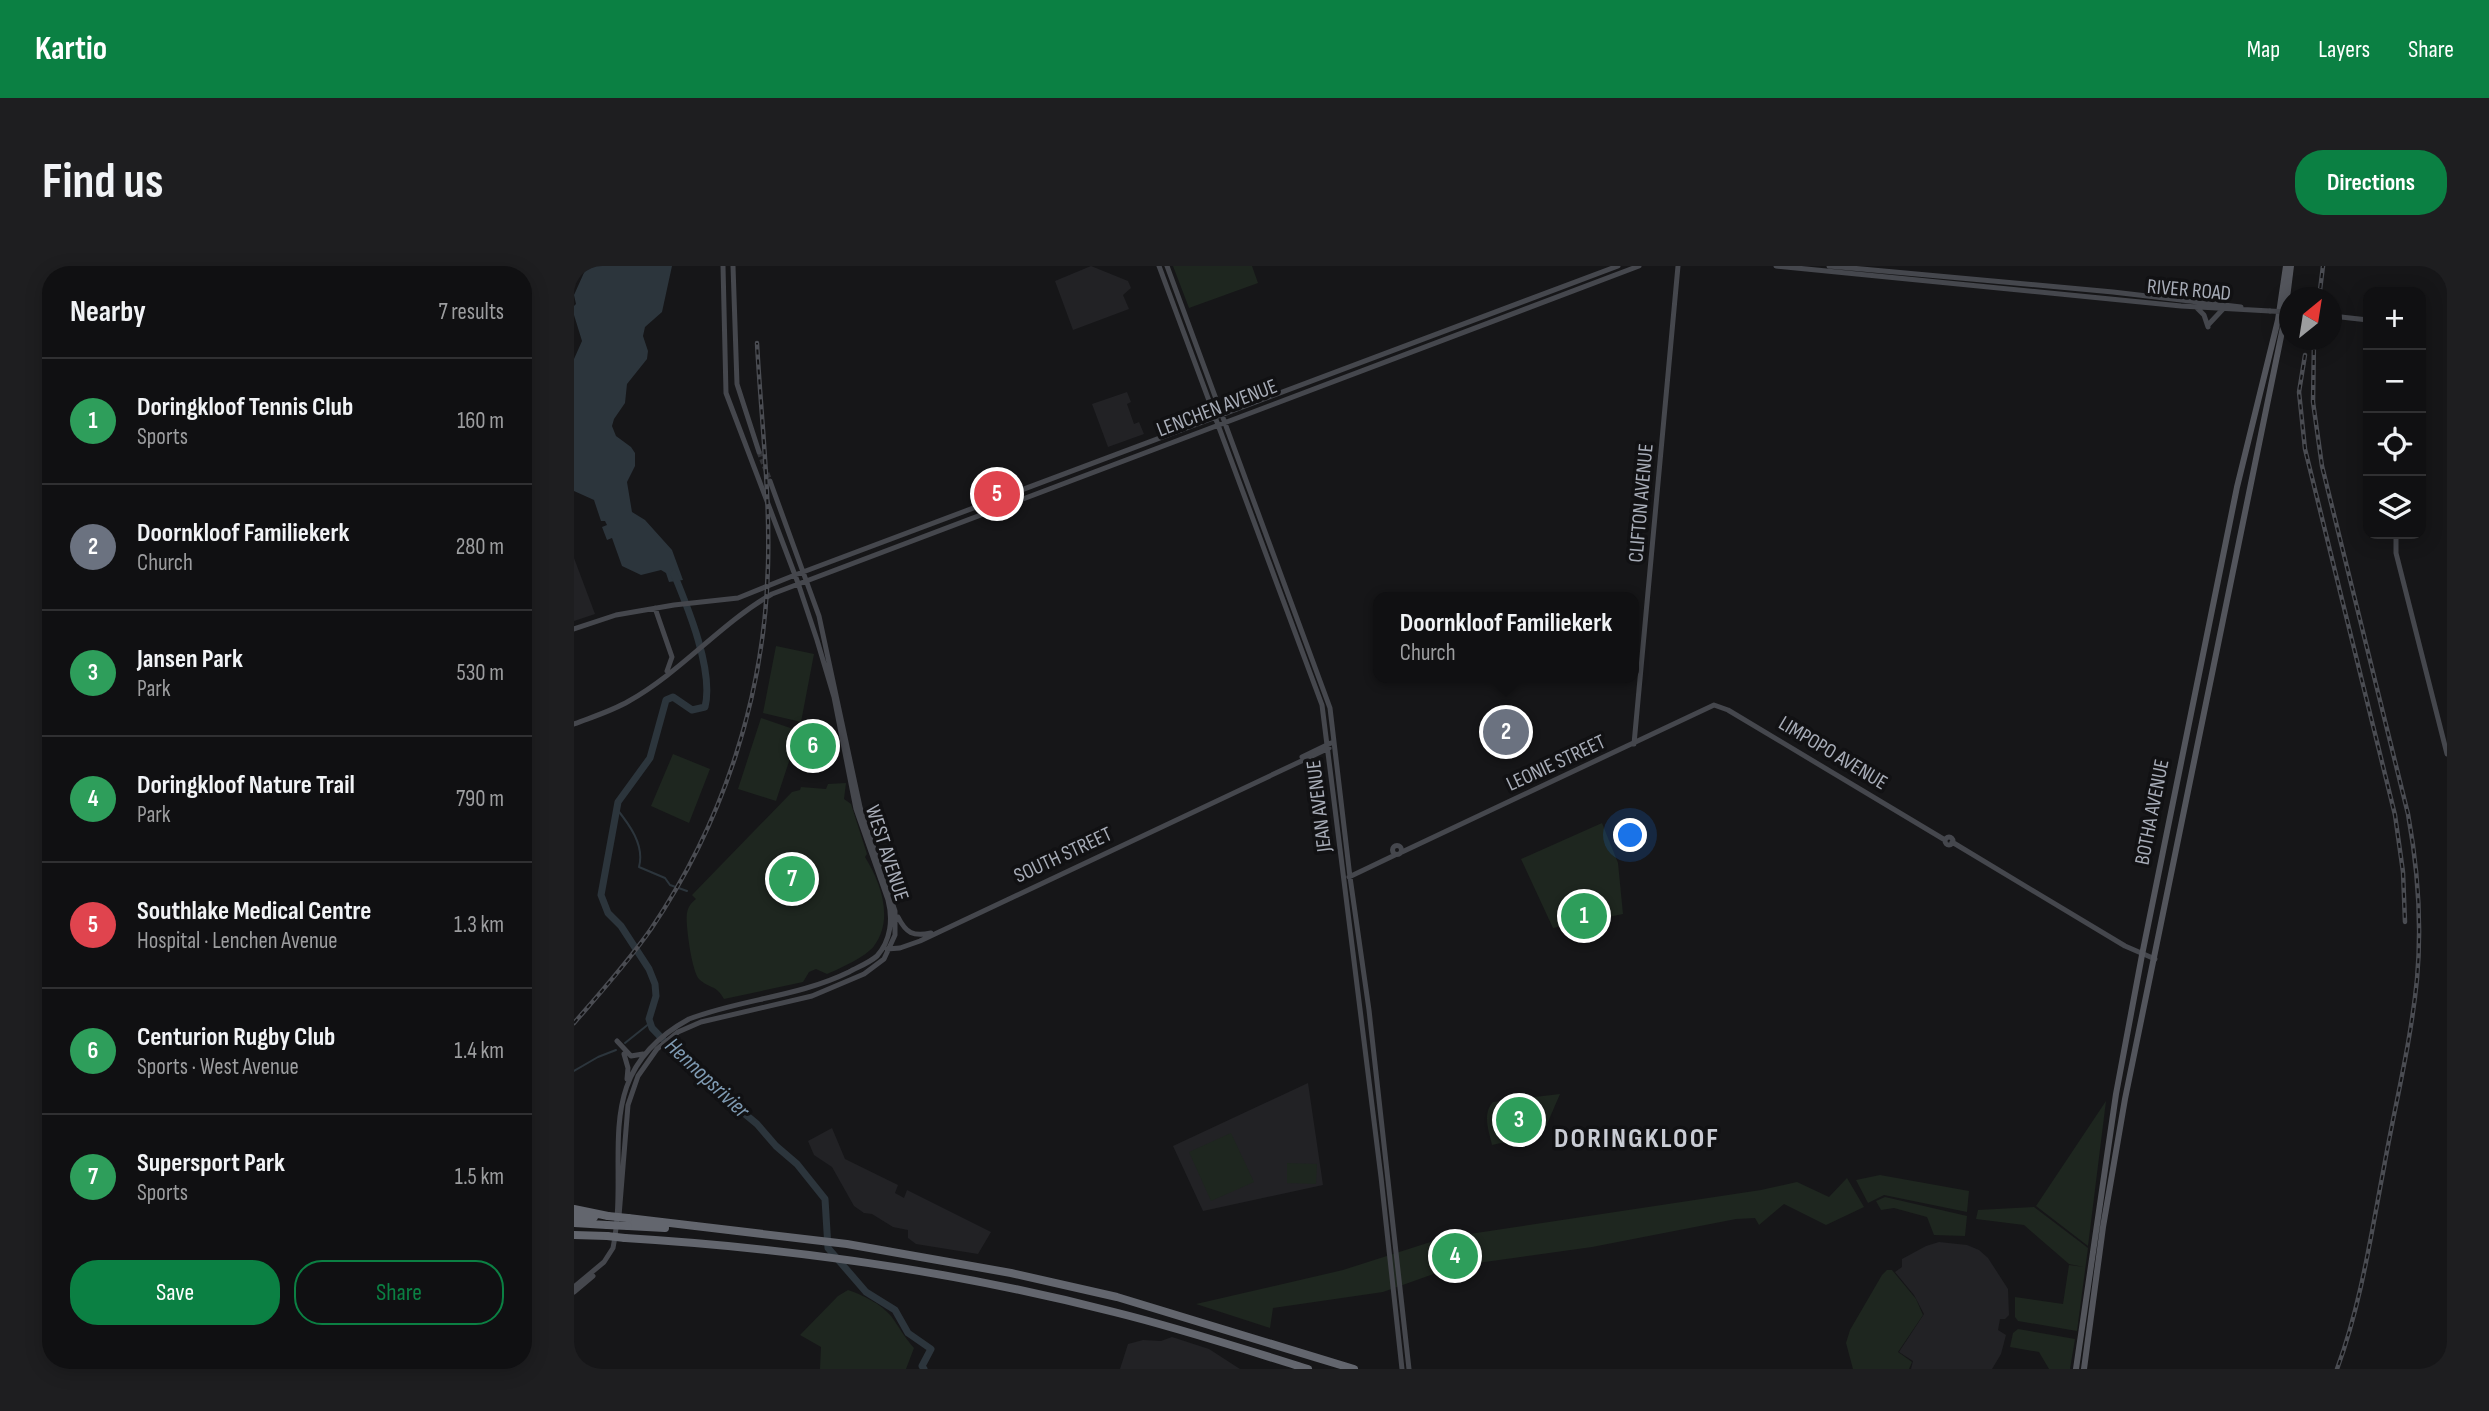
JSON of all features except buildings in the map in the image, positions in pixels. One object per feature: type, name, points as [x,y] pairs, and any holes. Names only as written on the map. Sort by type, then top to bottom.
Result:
[{"type":"highway","points":[[574,1209],[607,1219]]},
{"type":"highway","points":[[574,1216],[847,1244],[1011,1273],[1117,1297],[1354,1369]]},
{"type":"highway","points":[[574,1223],[607,1219]]},
{"type":"highway","points":[[574,1235],[720,1244],[816,1255],[1009,1287],[1114,1312],[1308,1369]]},
{"type":"main road","name":"WEST AVENUE","points":[[723,266],[726,393],[798,583],[834,697],[856,809],[890,905],[890,929],[882,948]]},
{"type":"main road","points":[[733,266],[737,384],[759,452]]},
{"type":"main road","name":"JEAN AVENUE","points":[[1159,266],[1239,462],[1312,666],[1322,705],[1358,939],[1381,1115],[1409,1369]]},
{"type":"main road","name":"JEAN AVENUE","points":[[1167,266],[1197,348],[1240,483],[1312,666],[1329,702],[1355,968],[1402,1369]]},
{"type":"main road","name":"LENCHEN AVENUE","points":[[574,724],[629,702],[754,604],[772,593],[1618,266]]},
{"type":"main road","name":"LENCHEN AVENUE","points":[[574,629],[600,620],[654,608],[738,598],[1639,266]]},
{"type":"main road","name":"CLIFTON AVENUE","points":[[1639,678],[1677,274],[1675,266]]},
{"type":"main road","name":"RIVER ROAD","points":[[1776,266],[2196,307],[2268,310]]},
{"type":"main road","name":"RIVER ROAD","points":[[1829,266],[2113,292],[2279,311]]},
{"type":"main road","name":"BOTHA AVENUE","points":[[2076,1369],[2114,1107],[2142,955],[2235,499],[2289,266]]},
{"type":"main road","name":"BOTHA AVENUE","points":[[2084,1369],[2103,1227],[2123,1111],[2284,322],[2289,266]]},
{"type":"main road","points":[[2196,307],[2204,315],[2208,326],[2223,309]]},
{"type":"main road","points":[[2342,317],[2363,319]]},
{"type":"main road","points":[[1196,362],[1199,358],[1197,348]]},
{"type":"main road","points":[[1239,462],[1243,480],[1240,483]]},
{"type":"main road","name":"WEST AVENUE","points":[[770,481],[819,616],[864,823],[895,911],[896,930],[890,950]]},
{"type":"main road","points":[[2396,539],[2396,553],[2447,754]]},
{"type":"main road","points":[[654,608],[672,657],[670,667],[661,679]]},
{"type":"main road","points":[[630,613],[642,612],[659,620]]},
{"type":"main road","name":"CLIFTON AVENUE","points":[[1634,744],[1639,683]]},
{"type":"main road","name":"LIMPOPO AVENUE","points":[[1711,705],[1724,707],[2142,955],[2155,959]]},
{"type":"main road","name":"LEONIE STREET","points":[[1347,878],[1397,850],[1412,846],[1634,744],[1711,705]]},
{"type":"main road","points":[[1634,731],[1646,737]]},
{"type":"main road","name":"SOUTH STREET","points":[[890,950],[908,946],[1335,743]]},
{"type":"main road","points":[[895,911],[902,926],[911,934],[919,936],[942,930]]},
{"type":"main road","points":[[1355,968],[1359,966],[1356,945],[1358,939]]},
{"type":"main road","points":[[617,1041],[631,1056],[639,1056],[676,1030],[701,1015],[818,986],[867,963],[882,948],[890,950],[884,960],[871,970],[828,990],[676,1030]]},
{"type":"main road","points":[[626,1085],[652,1048]]},
{"type":"main road","points":[[574,1289],[606,1264],[616,1249],[628,1105],[652,1048]]},
{"type":"main road","points":[[574,1289],[604,1262],[613,1248],[620,1111],[628,1068],[624,1054]]},
{"type":"main road","points":[[1377,1147],[1381,1142],[1381,1115]]},
{"type":"main road","points":[[1388,1246],[1392,1214]]},
{"type":"shaded area","points":[[587,266],[672,266],[662,312],[645,327],[643,336],[648,351],[647,359],[627,384],[625,403],[612,426],[616,436],[635,453],[635,466],[627,482],[632,512],[645,520],[672,550],[683,580],[669,582],[666,573],[661,570],[641,575],[622,566],[612,538],[607,540],[602,527],[607,525],[605,521],[601,521],[594,500],[574,491],[574,359],[582,341],[574,315],[574,295]]},
{"type":"shaded area","points":[[1091,266],[1128,281],[1131,288],[1123,295],[1129,309],[1073,330],[1055,281]]},
{"type":"shaded area","points":[[1173,266],[1252,266],[1258,283],[1189,308]]},
{"type":"shaded area","points":[[1127,392],[1131,402],[1127,404],[1134,424],[1139,422],[1144,434],[1108,447],[1092,404]]},
{"type":"shaded area","points":[[574,558],[595,614],[574,621]]},
{"type":"shaded area","points":[[776,646],[814,654],[801,722],[763,713]]},
{"type":"shaded area","points":[[761,718],[799,731],[776,801],[738,789]]},
{"type":"shaded area","points":[[673,754],[710,769],[689,823],[651,806]]},
{"type":"shaded area","points":[[846,783],[844,799],[851,804],[867,854],[865,857],[876,878],[883,901],[883,924],[874,946],[852,962],[827,974],[816,969],[809,972],[803,982],[724,999],[718,991],[696,975],[687,918],[689,907],[696,899],[692,895],[792,792],[800,790],[801,787],[826,789],[828,784]]},
{"type":"shaded area","points":[[1602,823],[1618,863],[1623,914],[1553,928],[1521,859]]},
{"type":"shaded area","points":[[1308,1083],[1323,1185],[1203,1211],[1173,1146]]},
{"type":"shaded area","points":[[1560,1094],[1544,1131],[1538,1135],[1492,1145],[1487,1117],[1493,1102]]},
{"type":"shaded area","points":[[2106,1101],[2088,1246],[2036,1206]]},
{"type":"shaded area","points":[[832,1128],[845,1159],[898,1185],[895,1193],[904,1198],[907,1190],[991,1232],[978,1254],[916,1244],[908,1238],[908,1230],[893,1227],[854,1206],[832,1167],[814,1155],[808,1141]]},
{"type":"shaded area","points":[[1231,1133],[1254,1182],[1211,1201],[1189,1152]]},
{"type":"shaded area","points":[[1287,1163],[1317,1164],[1316,1184],[1287,1183]]},
{"type":"shaded area","points":[[1880,1175],[1969,1191],[1967,1212],[1884,1195],[1868,1203],[1856,1180]]},
{"type":"shaded area","points":[[1847,1178],[1864,1207],[1826,1225],[1784,1204],[1759,1225],[1755,1218],[1736,1219],[1592,1247],[1456,1266],[1383,1292],[1273,1308],[1270,1328],[1196,1304],[1343,1270],[1443,1238],[1761,1190],[1797,1182],[1829,1197]]},
{"type":"shaded area","points":[[1885,1197],[1967,1216],[1965,1236],[1934,1235],[1927,1217],[1894,1208],[1881,1210],[1876,1201]]},
{"type":"shaded area","points":[[2034,1207],[2088,1248],[2077,1331],[2018,1321],[2015,1317],[2015,1297],[2063,1304],[2069,1265],[2084,1267],[2069,1264],[2024,1225],[1976,1219],[1978,1210]]},
{"type":"shaded area","points":[[1939,1242],[1967,1245],[1979,1250],[1988,1258],[2008,1289],[2009,1315],[2000,1319],[1998,1330],[2006,1335],[2001,1354],[1992,1369],[1911,1369],[1913,1361],[1899,1352],[1924,1314],[1914,1295],[1895,1272],[1902,1267],[1902,1259]]},
{"type":"shaded area","points":[[1887,1270],[1892,1270],[1916,1299],[1923,1315],[1898,1352],[1912,1362],[1909,1369],[1853,1369],[1846,1343],[1850,1330]]},
{"type":"shaded area","points":[[848,1290],[871,1300],[891,1316],[914,1348],[906,1369],[820,1369],[821,1347],[800,1335],[838,1296]]},
{"type":"shaded area","points":[[2018,1329],[2075,1339],[2070,1369],[2049,1369],[2039,1352],[2010,1347],[2013,1333]]},
{"type":"shaded area","points":[[1172,1337],[1209,1349],[1240,1369],[1120,1369],[1128,1344],[1143,1340],[1161,1341]]},
{"type":"waterway","name":"Hennopsrivier","points":[[674,574],[703,658],[707,692],[705,707],[692,710],[673,697],[666,700],[650,758],[618,802],[601,895],[608,913],[621,926],[649,969],[655,984],[656,996],[649,1019],[652,1028],[673,1050],[701,1069],[728,1100],[757,1124],[776,1146],[797,1164],[825,1199],[828,1248],[866,1292],[895,1310],[908,1333],[931,1349],[922,1366],[924,1369]]},
{"type":"waterway","points":[[616,808],[638,843],[639,867],[665,878],[670,885],[687,891]]},
{"type":"waterway","points":[[625,1043],[650,1023]]},
{"type":"waterway","points":[[574,1071],[616,1050]]},
{"type":"tunnel","points":[[759,452],[770,481]]},
{"type":"railway","points":[[2320,287],[2323,266]]},
{"type":"railway","points":[[574,1023],[642,941],[677,888],[719,801],[749,709],[759,662],[768,565],[766,482],[757,343]]},
{"type":"railway","points":[[2314,350],[2313,402],[2322,466],[2408,814],[2417,876],[2419,917],[2417,979],[2407,1050],[2365,1269],[2353,1320],[2337,1369]]},
{"type":"railway","points":[[2305,355],[2299,392],[2305,449],[2395,815],[2403,872],[2405,922]]},
{"type":"place","name":"Southlake Medical Centre","points":[[997,494]]},
{"type":"place","name":"Doornkloof Familiekerk","points":[[1506,732]]},
{"type":"place","name":"Centurion Rugby Club","points":[[813,746]]},
{"type":"place","name":"Supersport Park","points":[[792,879]]},
{"type":"place","name":"Doringkloof Tennis Club","points":[[1584,916]]},
{"type":"place","name":"Jansen Park","points":[[1519,1120]]},
{"type":"place","name":"Doringkloof Nature Trail","points":[[1455,1256]]},
{"type":"district","name":"DORINGKLOOF","points":[[1637,1138]]}]
